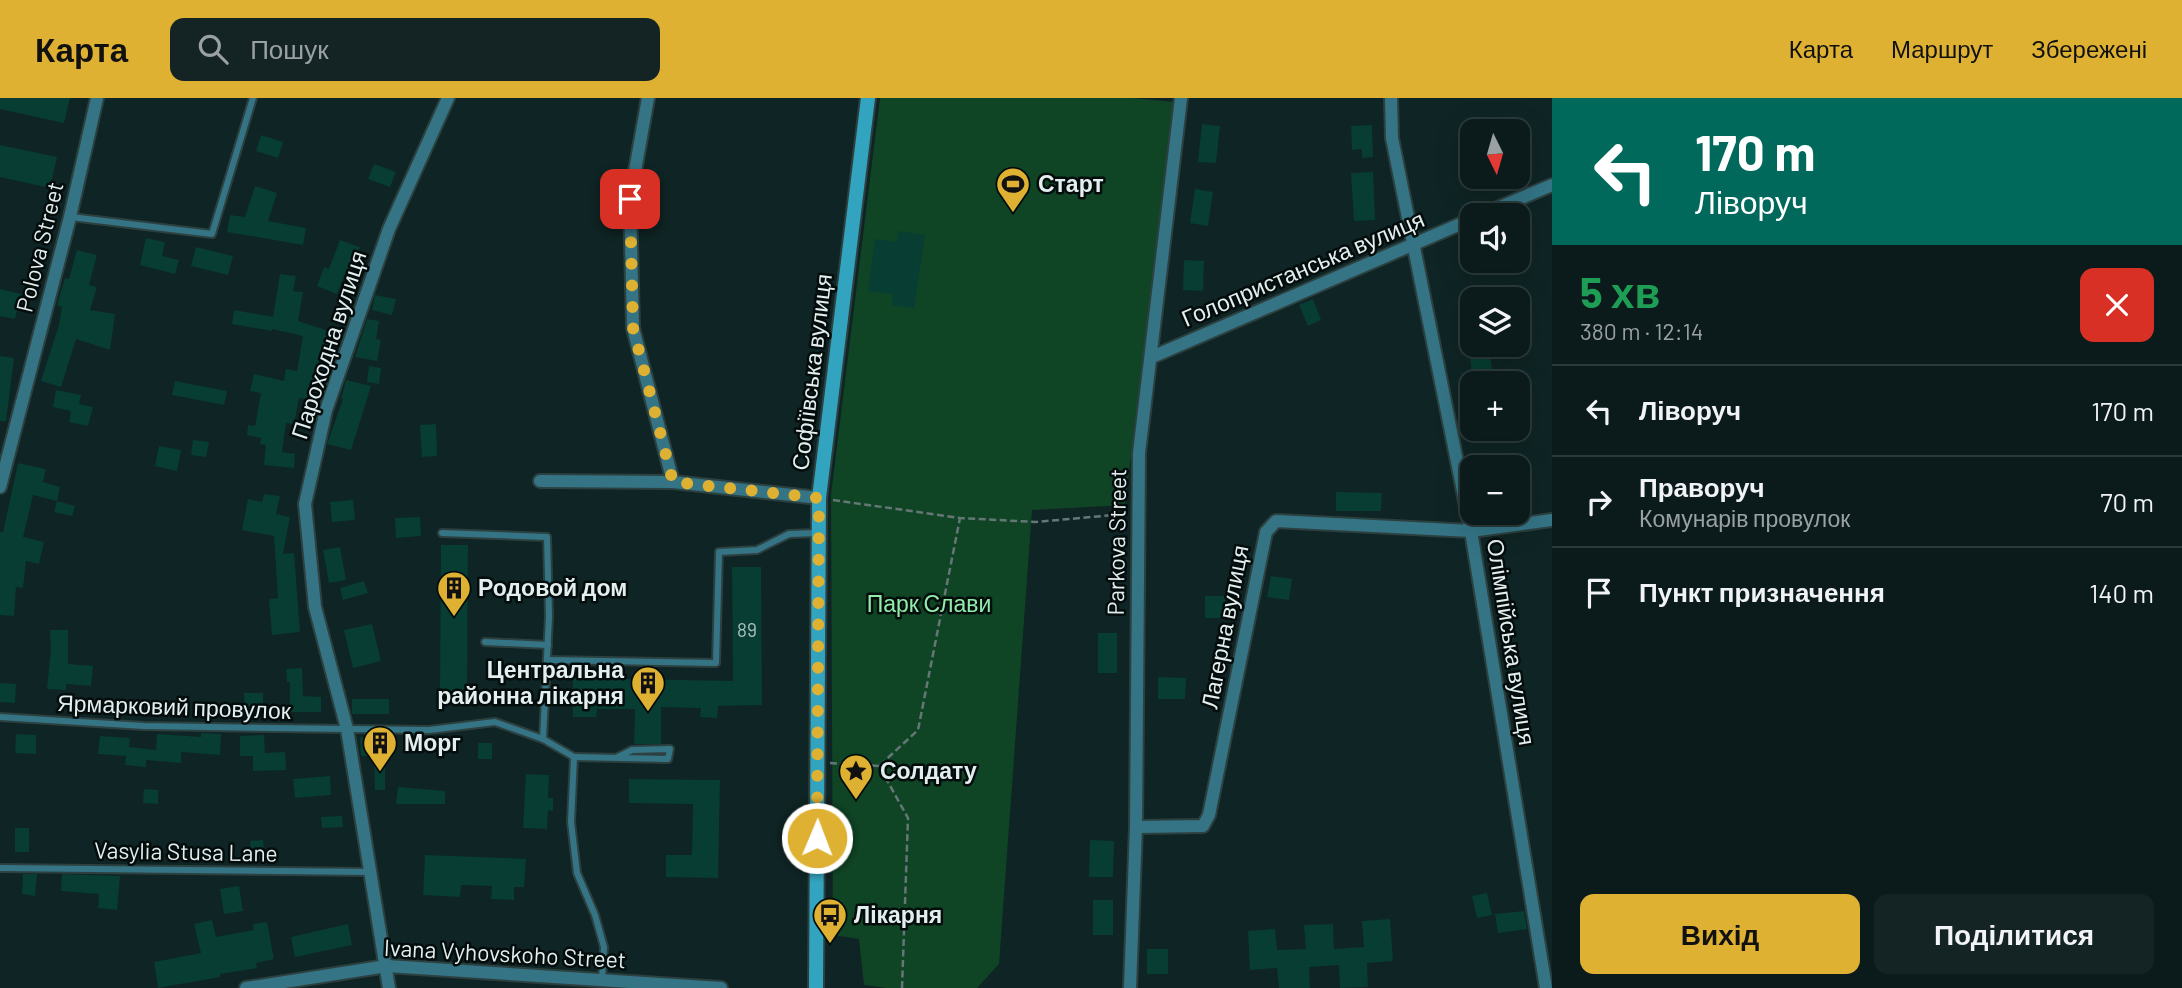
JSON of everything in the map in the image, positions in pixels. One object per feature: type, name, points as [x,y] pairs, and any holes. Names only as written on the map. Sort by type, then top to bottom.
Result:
[{"type":"street","name":"Polova Street","points":[[0,487],[70,217],[97,98]]},
{"type":"street","name":"Пароходна вулиця","points":[[389,988],[347,729],[315,607],[305,504],[326,410],[389,229],[448,98]]},
{"type":"street","points":[[648,98],[630,199],[633,328],[673,482]]},
{"type":"street","name":"Софіївська вулиця","points":[[816,988],[819,498],[868,98]]},
{"type":"street","name":"Parkova Street","points":[[1130,988],[1136,827],[1139,453],[1181,98]]},
{"type":"street","name":"Олімпійська вулиця","points":[[1391,98],[1392,138],[1471,531],[1546,988]]},
{"type":"street","points":[[1509,203],[1552,185]]},
{"type":"street","name":"Голопристанська вулиця","points":[[1152,357],[1460,224]]},
{"type":"street","points":[[540,481],[673,482],[819,498]]},
{"type":"street","name":"Лагерна вулиця","points":[[1136,827],[1203,826],[1209,815],[1266,533],[1276,521],[1471,531],[1552,520]]},
{"type":"street","name":"Ivana Vyhovskoho Street","points":[[246,988],[387,966],[602,978],[721,988]]},
{"type":"lane","points":[[70,217],[212,234],[253,98]]},
{"type":"lane","points":[[442,533],[547,537],[548,645],[542,739]]},
{"type":"lane","points":[[547,660],[716,663],[719,552],[758,550],[789,534],[819,533]]},
{"type":"lane","points":[[485,642],[548,645]]},
{"type":"lane","name":"Ярмарковий провулок","points":[[0,717],[144,726],[429,730],[495,722],[542,739],[574,757]]},
{"type":"lane","points":[[602,978],[604,947],[595,915],[577,873],[571,822],[574,757],[668,759],[670,749],[632,750],[618,757]]},
{"type":"lane","name":"Vasylia Stusa Lane","points":[[0,868],[371,872]]},
{"type":"path","points":[[819,498],[960,518],[1036,522],[1138,513]]},
{"type":"path","points":[[818,762],[879,766],[918,730],[960,518]]},
{"type":"path","points":[[879,766],[908,818],[902,988]]},
{"type":"green space","name":"Парк Слави","points":[[880,98],[1132,98],[1174,102],[1125,505],[1032,510],[999,964],[977,988],[887,988],[864,985],[859,939],[833,935],[831,495]]},
{"type":"building","points":[[0,98],[70,98],[64,123],[0,109]]},
{"type":"building","points":[[1202,124],[1220,126],[1216,163],[1198,162]]},
{"type":"building","points":[[1372,125],[1373,157],[1362,158],[1362,149],[1352,150],[1351,126]]},
{"type":"building","points":[[261,135],[283,142],[278,158],[256,151]]},
{"type":"building","points":[[0,145],[57,157],[50,188],[0,177]]},
{"type":"building","points":[[374,164],[396,172],[390,187],[368,179]]},
{"type":"building","points":[[1373,172],[1375,220],[1354,221],[1351,173]]},
{"type":"building","points":[[255,186],[277,193],[268,221],[306,228],[303,245],[227,232],[230,215],[245,217]]},
{"type":"building","points":[[1195,189],[1213,192],[1208,226],[1190,223]]},
{"type":"building","points":[[899,231],[925,235],[914,308],[892,305],[893,294],[868,291],[875,239],[897,242]]},
{"type":"building","points":[[146,238],[165,242],[162,256],[179,260],[175,274],[140,265]]},
{"type":"building","points":[[340,240],[360,247],[352,270],[347,268],[337,294],[317,286],[324,267],[329,269]]},
{"type":"building","points":[[196,247],[233,256],[228,275],[191,266]]},
{"type":"building","points":[[77,250],[97,255],[89,285],[97,287],[90,310],[115,314],[110,350],[76,339],[61,387],[41,381],[59,325],[62,307],[57,305],[65,278],[69,279]]},
{"type":"building","points":[[1184,260],[1204,261],[1203,291],[1183,290]]},
{"type":"building","points":[[280,274],[296,276],[293,291],[303,292],[298,321],[332,332],[327,347],[322,346],[311,400],[299,398],[294,424],[286,423],[282,452],[295,454],[294,468],[264,465],[266,445],[260,444],[261,438],[247,435],[248,425],[255,426],[261,393],[250,391],[254,374],[284,381],[286,369],[297,371],[303,336],[232,324],[234,310],[273,317]]},
{"type":"building","points":[[0,289],[21,294],[15,319],[0,316]]},
{"type":"building","points":[[375,295],[396,299],[392,315],[372,310]]},
{"type":"building","points":[[1313,299],[1321,320],[1308,326],[1299,305]]},
{"type":"building","points":[[367,319],[379,321],[376,339],[381,340],[377,361],[355,357]]},
{"type":"building","points":[[0,356],[14,358],[6,421],[0,421]]},
{"type":"building","points":[[1470,357],[1490,357],[1492,369],[1472,371]]},
{"type":"building","points":[[369,366],[381,368],[379,384],[367,382]]},
{"type":"building","points":[[346,380],[371,386],[351,450],[327,444],[343,399]]},
{"type":"building","points":[[175,381],[227,391],[224,405],[172,395]]},
{"type":"building","points":[[56,390],[81,395],[79,404],[93,407],[88,426],[69,422],[71,411],[53,407]]},
{"type":"building","points":[[436,424],[437,456],[422,457],[420,425]]},
{"type":"building","points":[[193,440],[209,442],[206,457],[191,455]]},
{"type":"building","points":[[159,446],[181,450],[177,471],[155,466]]},
{"type":"building","points":[[18,463],[46,469],[43,482],[60,487],[57,501],[33,495],[23,537],[44,542],[39,564],[26,561],[23,588],[16,587],[14,616],[0,615],[0,532],[3,532]]},
{"type":"building","points":[[1336,492],[1382,493],[1381,511],[1336,511]]},
{"type":"building","points":[[264,494],[280,496],[276,514],[290,517],[283,554],[294,553],[300,632],[272,635],[269,599],[278,598],[274,536],[242,530],[248,499],[262,502]]},
{"type":"building","points":[[353,500],[355,520],[332,522],[330,502]]},
{"type":"building","points":[[57,501],[75,506],[72,516],[54,512]]},
{"type":"building","points":[[420,517],[421,536],[396,538],[395,518]]},
{"type":"building","name":"Родовой дом","points":[[441,545],[468,545],[467,691],[440,691]]},
{"type":"building","points":[[340,547],[346,580],[329,583],[323,550]]},
{"type":"building","points":[[732,567],[761,567],[762,705],[718,706],[717,718],[700,717],[701,708],[661,707],[661,744],[634,744],[635,709],[597,709],[596,717],[573,717],[573,678],[733,681]]},
{"type":"building","points":[[1271,576],[1292,579],[1289,600],[1267,597]]},
{"type":"building","points":[[364,581],[368,593],[343,600],[340,588]]},
{"type":"building","points":[[1205,596],[1225,596],[1225,618],[1205,618]]},
{"type":"building","points":[[372,624],[381,661],[353,668],[344,630]]},
{"type":"building","points":[[50,630],[68,630],[68,664],[93,666],[91,686],[66,684],[66,690],[47,689]]},
{"type":"building","points":[[1098,633],[1117,633],[1117,673],[1098,673]]},
{"type":"building","points":[[302,668],[303,696],[321,697],[321,712],[290,712],[290,682],[287,682],[286,669]]},
{"type":"building","points":[[1158,677],[1186,678],[1185,699],[1158,699]]},
{"type":"building","points":[[0,683],[16,684],[15,703],[0,702]]},
{"type":"building","points":[[244,693],[263,693],[263,714],[245,714]]},
{"type":"building","points":[[352,699],[389,699],[389,714],[352,714]]},
{"type":"building","points":[[201,733],[221,734],[220,755],[181,752],[181,763],[146,760],[146,767],[125,765],[126,756],[98,754],[100,736],[130,738],[129,747],[156,750],[157,734],[201,737]]},
{"type":"building","points":[[16,734],[36,735],[36,754],[15,753]]},
{"type":"building","points":[[264,735],[265,753],[285,752],[286,770],[253,771],[253,756],[240,756],[240,736]]},
{"type":"building","name":"Морг","points":[[360,737],[385,737],[385,790],[375,790],[374,756],[361,756]]},
{"type":"building","points":[[478,743],[492,743],[492,759],[478,759]]},
{"type":"building","points":[[526,774],[549,775],[548,798],[553,798],[553,811],[548,810],[547,829],[523,828]]},
{"type":"building","points":[[330,776],[331,795],[295,798],[293,779]]},
{"type":"building","points":[[629,779],[720,780],[718,878],[666,877],[666,855],[692,855],[693,804],[629,803]]},
{"type":"building","points":[[398,787],[445,791],[445,804],[396,804]]},
{"type":"building","points":[[144,789],[158,790],[158,804],[143,803]]},
{"type":"building","points":[[342,816],[343,827],[322,828],[321,817]]},
{"type":"building","points":[[15,828],[29,828],[29,852],[15,852]]},
{"type":"building","points":[[263,840],[265,859],[252,860],[250,841]]},
{"type":"building","points":[[1090,840],[1114,841],[1113,877],[1089,877]]},
{"type":"building","points":[[425,855],[526,859],[524,887],[514,887],[514,900],[491,899],[492,886],[461,885],[460,897],[423,895]]},
{"type":"building","points":[[23,874],[37,874],[35,896],[22,894]]},
{"type":"building","points":[[62,874],[120,876],[117,910],[98,908],[99,894],[61,891]]},
{"type":"building","points":[[239,886],[243,911],[224,914],[220,889]]},
{"type":"building","points":[[1487,893],[1492,915],[1477,918],[1472,896]]},
{"type":"building","points":[[1093,900],[1113,900],[1113,935],[1093,935]]},
{"type":"building","points":[[1524,911],[1527,929],[1498,933],[1495,914]]},
{"type":"building","points":[[1390,919],[1393,961],[1367,963],[1368,987],[1340,988],[1339,965],[1309,967],[1310,988],[1279,988],[1277,968],[1250,970],[1248,931],[1275,929],[1277,950],[1306,949],[1304,925],[1333,924],[1334,949],[1364,947],[1362,921]]},
{"type":"building","points":[[212,920],[216,937],[254,930],[253,924],[267,922],[274,959],[256,963],[257,968],[158,988],[154,962],[201,953],[194,924]]},
{"type":"building","points":[[348,924],[352,945],[295,957],[291,937]]},
{"type":"building","points":[[1147,949],[1168,949],[1168,974],[1147,974]]},
{"type":"place","name":"Старт","points":[[1013,214]]},
{"type":"place","name":"Родовой дом","points":[[454,618]]},
{"type":"place","name":"Центральна районна лікарня","points":[[648,713]]},
{"type":"place","name":"Морг","points":[[380,773]]},
{"type":"place","name":"Солдату","points":[[856,801]]},
{"type":"place","name":"Лікарня","points":[[830,945]]},
{"type":"route","points":[[630,199],[633,328],[673,482],[819,498],[817,838]]}]
